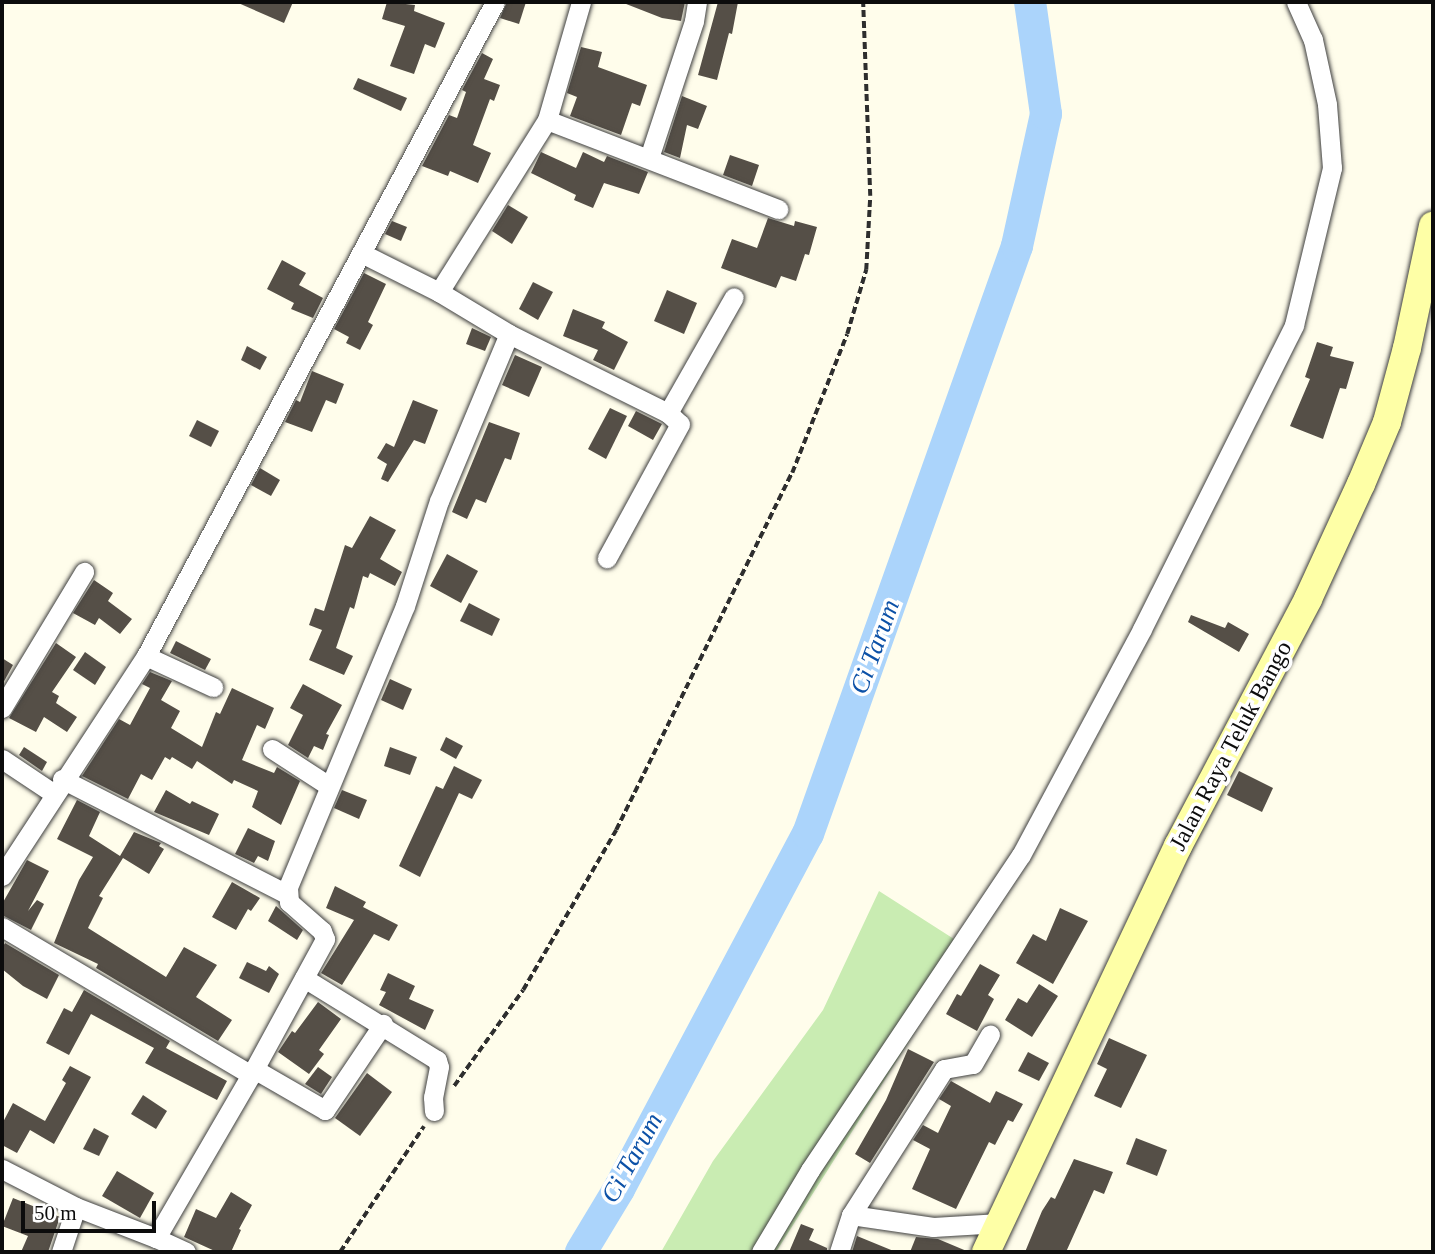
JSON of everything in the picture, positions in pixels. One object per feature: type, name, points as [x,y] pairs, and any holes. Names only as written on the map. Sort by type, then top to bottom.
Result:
[{"type":"main road","name":"Jalan Raya Teluk Bango","points":[[986,1252],[1178,846],[1308,599],[1361,484],[1387,422],[1407,348],[1433,226]]},
{"type":"street","points":[[2,876],[58,786],[146,656],[495,2]]},
{"type":"street","points":[[439,292],[547,120],[580,2]]},
{"type":"street","points":[[649,158],[694,21],[697,2]]},
{"type":"street","points":[[761,1252],[810,1170],[1021,855],[1142,629],[1294,325],[1332,168],[1327,104],[1316,52],[1296,2]]},
{"type":"street","points":[[547,120],[778,209]]},
{"type":"street","points":[[361,253],[439,292],[509,334],[668,413],[678,421],[679,430],[607,558]]},
{"type":"street","points":[[668,413],[734,297]]},
{"type":"street","points":[[156,1238],[253,1072],[325,935],[290,904],[287,894],[405,606],[454,460],[509,334]]},
{"type":"street","points":[[2,708],[84,572]]},
{"type":"street","points":[[146,656],[214,687]]},
{"type":"street","points":[[272,749],[329,786]]},
{"type":"street","points":[[2,759],[287,894]]},
{"type":"street","points":[[2,927],[253,1072],[325,1110],[383,1024]]},
{"type":"street","points":[[304,978],[383,1024],[437,1060],[439,1067],[433,1097],[434,1111]]},
{"type":"street","points":[[839,1252],[851,1215],[944,1069],[973,1064],[990,1035]]},
{"type":"street","points":[[2,1170],[76,1207],[186,1252]]},
{"type":"street","points":[[61,1252],[76,1207]]},
{"type":"street","points":[[851,1215],[933,1227],[1000,1223]]},
{"type":"path","points":[[340,1252],[434,1111],[523,990],[616,830],[792,474],[847,334],[866,270],[870,196],[863,2]]},
{"type":"green space","points":[[879,891],[968,948],[776,1252],[661,1252],[713,1161],[823,1010]]},
{"type":"building","points":[[236,2],[293,2],[284,23]]},
{"type":"building","points":[[387,2],[415,5],[414,11],[445,23],[435,48],[425,44],[414,74],[390,66],[405,26],[382,19]]},
{"type":"building","points":[[507,2],[526,2],[519,24],[500,18]]},
{"type":"building","points":[[621,2],[685,2],[681,21],[662,18]]},
{"type":"building","points":[[718,2],[738,2],[732,34],[729,33],[717,80],[698,75]]},
{"type":"building","points":[[581,47],[602,52],[598,67],[647,85],[640,106],[632,103],[621,135],[570,116],[577,97],[567,93]]},
{"type":"building","points":[[482,53],[493,59],[484,79],[500,85],[494,101],[490,99],[473,145],[491,153],[478,183],[450,171],[448,176],[422,166],[449,115],[457,118],[466,92],[462,90]]},
{"type":"building","points":[[358,78],[407,98],[401,111],[353,89]]},
{"type":"building","points":[[682,96],[707,106],[698,129],[687,125],[680,158],[664,152]]},
{"type":"building","points":[[541,152],[576,168],[583,152],[604,162],[607,156],[648,172],[639,194],[604,183],[593,208],[574,200],[576,195],[531,173]]},
{"type":"building","points":[[730,155],[759,165],[752,186],[723,175]]},
{"type":"building","points":[[508,205],[528,217],[512,244],[492,231]]},
{"type":"building","points":[[768,218],[794,226],[795,221],[817,227],[809,255],[805,254],[796,281],[781,276],[776,288],[721,268],[732,239],[757,248]]},
{"type":"building","points":[[392,221],[407,227],[401,241],[385,234]]},
{"type":"building","points":[[282,260],[306,273],[299,285],[323,298],[313,318],[291,309],[294,303],[267,289]]},
{"type":"building","points":[[364,273],[386,284],[368,322],[373,325],[360,350],[346,343],[349,337],[334,329]]},
{"type":"building","points":[[533,282],[553,292],[538,320],[519,309]]},
{"type":"building","points":[[667,290],[697,303],[684,334],[654,321]]},
{"type":"building","points":[[573,309],[605,322],[602,328],[628,342],[614,370],[593,360],[598,350],[563,336]]},
{"type":"building","points":[[472,328],[491,337],[485,351],[466,344]]},
{"type":"building","points":[[1317,342],[1333,347],[1330,356],[1354,362],[1346,389],[1340,388],[1323,439],[1290,426],[1310,379],[1305,377]]},
{"type":"building","points":[[247,346],[267,357],[260,370],[241,360]]},
{"type":"building","points":[[515,355],[542,367],[529,397],[502,385]]},
{"type":"building","points":[[312,371],[344,384],[336,404],[326,400],[312,432],[285,422],[296,400],[300,402]]},
{"type":"building","points":[[413,400],[438,410],[425,444],[414,440],[388,482],[381,479],[387,464],[377,458],[386,443],[394,447]]},
{"type":"building","points":[[610,408],[627,416],[606,459],[588,449]]},
{"type":"building","points":[[636,411],[662,424],[653,440],[628,426]]},
{"type":"building","points":[[197,420],[219,431],[211,447],[189,436]]},
{"type":"building","points":[[489,422],[520,433],[511,460],[505,458],[486,503],[476,499],[467,519],[452,512]]},
{"type":"building","points":[[260,468],[280,480],[271,496],[251,485]]},
{"type":"building","points":[[370,516],[396,530],[380,559],[402,572],[395,586],[370,573],[368,578],[363,576],[354,609],[350,607],[336,648],[353,656],[344,675],[309,660],[322,630],[309,625],[315,608],[324,611],[345,545],[352,548]]},
{"type":"building","points":[[447,554],[478,571],[461,603],[430,586]]},
{"type":"building","points":[[94,580],[113,593],[108,601],[132,619],[120,634],[99,618],[95,625],[73,613]]},
{"type":"building","points":[[469,603],[500,619],[492,636],[460,621]]},
{"type":"building","points":[[1191,615],[1225,628],[1228,622],[1249,634],[1239,652],[1188,622]]},
{"type":"building","points":[[176,641],[211,659],[205,670],[170,653]]},
{"type":"building","points":[[56,643],[76,657],[52,692],[59,696],[56,703],[77,717],[67,732],[44,717],[36,732],[9,718]]},
{"type":"building","points":[[85,652],[106,667],[95,685],[73,670]]},
{"type":"building","points":[[2,658],[13,665],[2,685]]},
{"type":"building","points":[[150,672],[172,681],[161,700],[180,711],[171,728],[202,747],[216,712],[220,714],[232,688],[274,708],[265,729],[257,725],[242,760],[274,773],[277,767],[300,781],[281,825],[252,807],[258,791],[234,780],[232,784],[197,761],[192,769],[172,757],[170,760],[165,757],[152,780],[141,774],[128,799],[82,776],[119,719],[130,725],[150,688],[142,684]]},
{"type":"building","points":[[390,679],[412,689],[403,710],[381,700]]},
{"type":"building","points":[[303,684],[342,705],[326,734],[329,735],[323,750],[314,746],[308,758],[288,745],[303,715],[290,708]]},
{"type":"building","points":[[446,737],[463,746],[456,759],[440,750]]},
{"type":"building","points":[[24,747],[47,762],[42,771],[19,755]]},
{"type":"building","points":[[390,747],[417,757],[410,775],[384,766]]},
{"type":"building","points":[[454,766],[482,780],[472,799],[459,793],[420,877],[399,866],[436,786],[443,789]]},
{"type":"building","points":[[1239,771],[1273,788],[1262,812],[1227,795]]},
{"type":"building","points":[[166,790],[190,804],[192,801],[219,814],[209,835],[154,812]]},
{"type":"building","points":[[342,790],[367,800],[359,819],[334,808]]},
{"type":"building","points":[[77,800],[100,812],[89,836],[120,856],[134,832],[161,843],[159,846],[164,849],[149,874],[123,858],[99,896],[103,898],[88,928],[166,977],[184,947],[217,965],[196,997],[232,1020],[218,1041],[96,968],[98,964],[54,943],[79,880],[93,857],[57,839]]},
{"type":"building","points":[[248,828],[275,841],[268,861],[258,856],[254,863],[235,854]]},
{"type":"building","points":[[27,860],[49,871],[28,911],[37,900],[44,904],[31,930],[2,915],[2,904]]},
{"type":"building","points":[[232,882],[260,898],[251,911],[248,909],[236,930],[212,917]]},
{"type":"building","points":[[335,886],[366,902],[363,907],[398,925],[389,941],[374,934],[342,985],[321,973],[354,920],[326,908]]},
{"type":"building","points":[[276,906],[303,930],[297,940],[268,921]]},
{"type":"building","points":[[1060,908],[1088,921],[1053,984],[1016,963],[1033,934],[1046,941]]},
{"type":"building","points":[[5,943],[59,975],[47,999],[23,986],[2,969],[2,948]]},
{"type":"building","points":[[247,962],[266,971],[269,966],[279,974],[269,993],[239,978]]},
{"type":"building","points":[[980,964],[1000,975],[988,995],[994,999],[977,1031],[946,1014],[957,994],[961,996]]},
{"type":"building","points":[[388,973],[415,986],[409,999],[434,1010],[425,1030],[379,1005],[386,992],[380,990]]},
{"type":"building","points":[[1039,984],[1058,996],[1032,1037],[1005,1020],[1018,998],[1027,1003]]},
{"type":"building","points":[[84,990],[170,1041],[166,1048],[227,1081],[217,1100],[145,1063],[154,1048],[91,1014],[69,1055],[46,1043],[64,1008],[72,1012]]},
{"type":"building","points":[[318,1002],[341,1019],[319,1050],[324,1054],[309,1074],[278,1052],[292,1031],[295,1033]]},
{"type":"building","points":[[1109,1038],[1147,1055],[1121,1108],[1094,1096],[1107,1069],[1097,1064]]},
{"type":"building","points":[[908,1049],[934,1062],[870,1163],[855,1154],[886,1100]]},
{"type":"building","points":[[1028,1052],[1049,1063],[1039,1081],[1018,1071]]},
{"type":"building","points":[[70,1066],[91,1077],[54,1144],[30,1130],[17,1153],[2,1145],[2,1124],[13,1103],[45,1121],[66,1083],[62,1080]]},
{"type":"building","points":[[318,1067],[332,1077],[321,1094],[305,1084]]},
{"type":"building","points":[[367,1073],[392,1092],[360,1136],[335,1118]]},
{"type":"building","points":[[951,1081],[990,1103],[996,1091],[1023,1104],[1013,1122],[1008,1120],[995,1145],[989,1142],[956,1209],[912,1189],[930,1149],[913,1140],[923,1125],[938,1133],[951,1106],[939,1099]]},
{"type":"building","points":[[143,1095],[167,1111],[156,1129],[131,1114]]},
{"type":"building","points":[[94,1128],[109,1136],[99,1156],[83,1149]]},
{"type":"building","points":[[1136,1138],[1167,1150],[1157,1176],[1126,1164]]},
{"type":"building","points":[[1074,1159],[1113,1172],[1104,1194],[1094,1190],[1066,1252],[1025,1252],[1042,1211],[1051,1197],[1055,1199]]},
{"type":"building","points":[[117,1171],[154,1193],[140,1218],[102,1196]]},
{"type":"building","points":[[231,1192],[252,1205],[231,1252],[217,1252],[184,1237],[196,1209],[216,1218]]},
{"type":"building","points":[[13,1198],[60,1217],[48,1252],[21,1252],[28,1236],[2,1226]]},
{"type":"building","points":[[801,1224],[814,1229],[809,1240],[827,1248],[827,1252],[789,1252]]},
{"type":"building","points":[[857,1236],[896,1252],[852,1252]]},
{"type":"building","points":[[916,1237],[938,1239],[969,1252],[910,1252]]},
{"type":"waterway","name":"Ci Tarum","points":[[581,1252],[619,1189],[808,834],[1017,246],[1046,114],[1030,2]]}]
